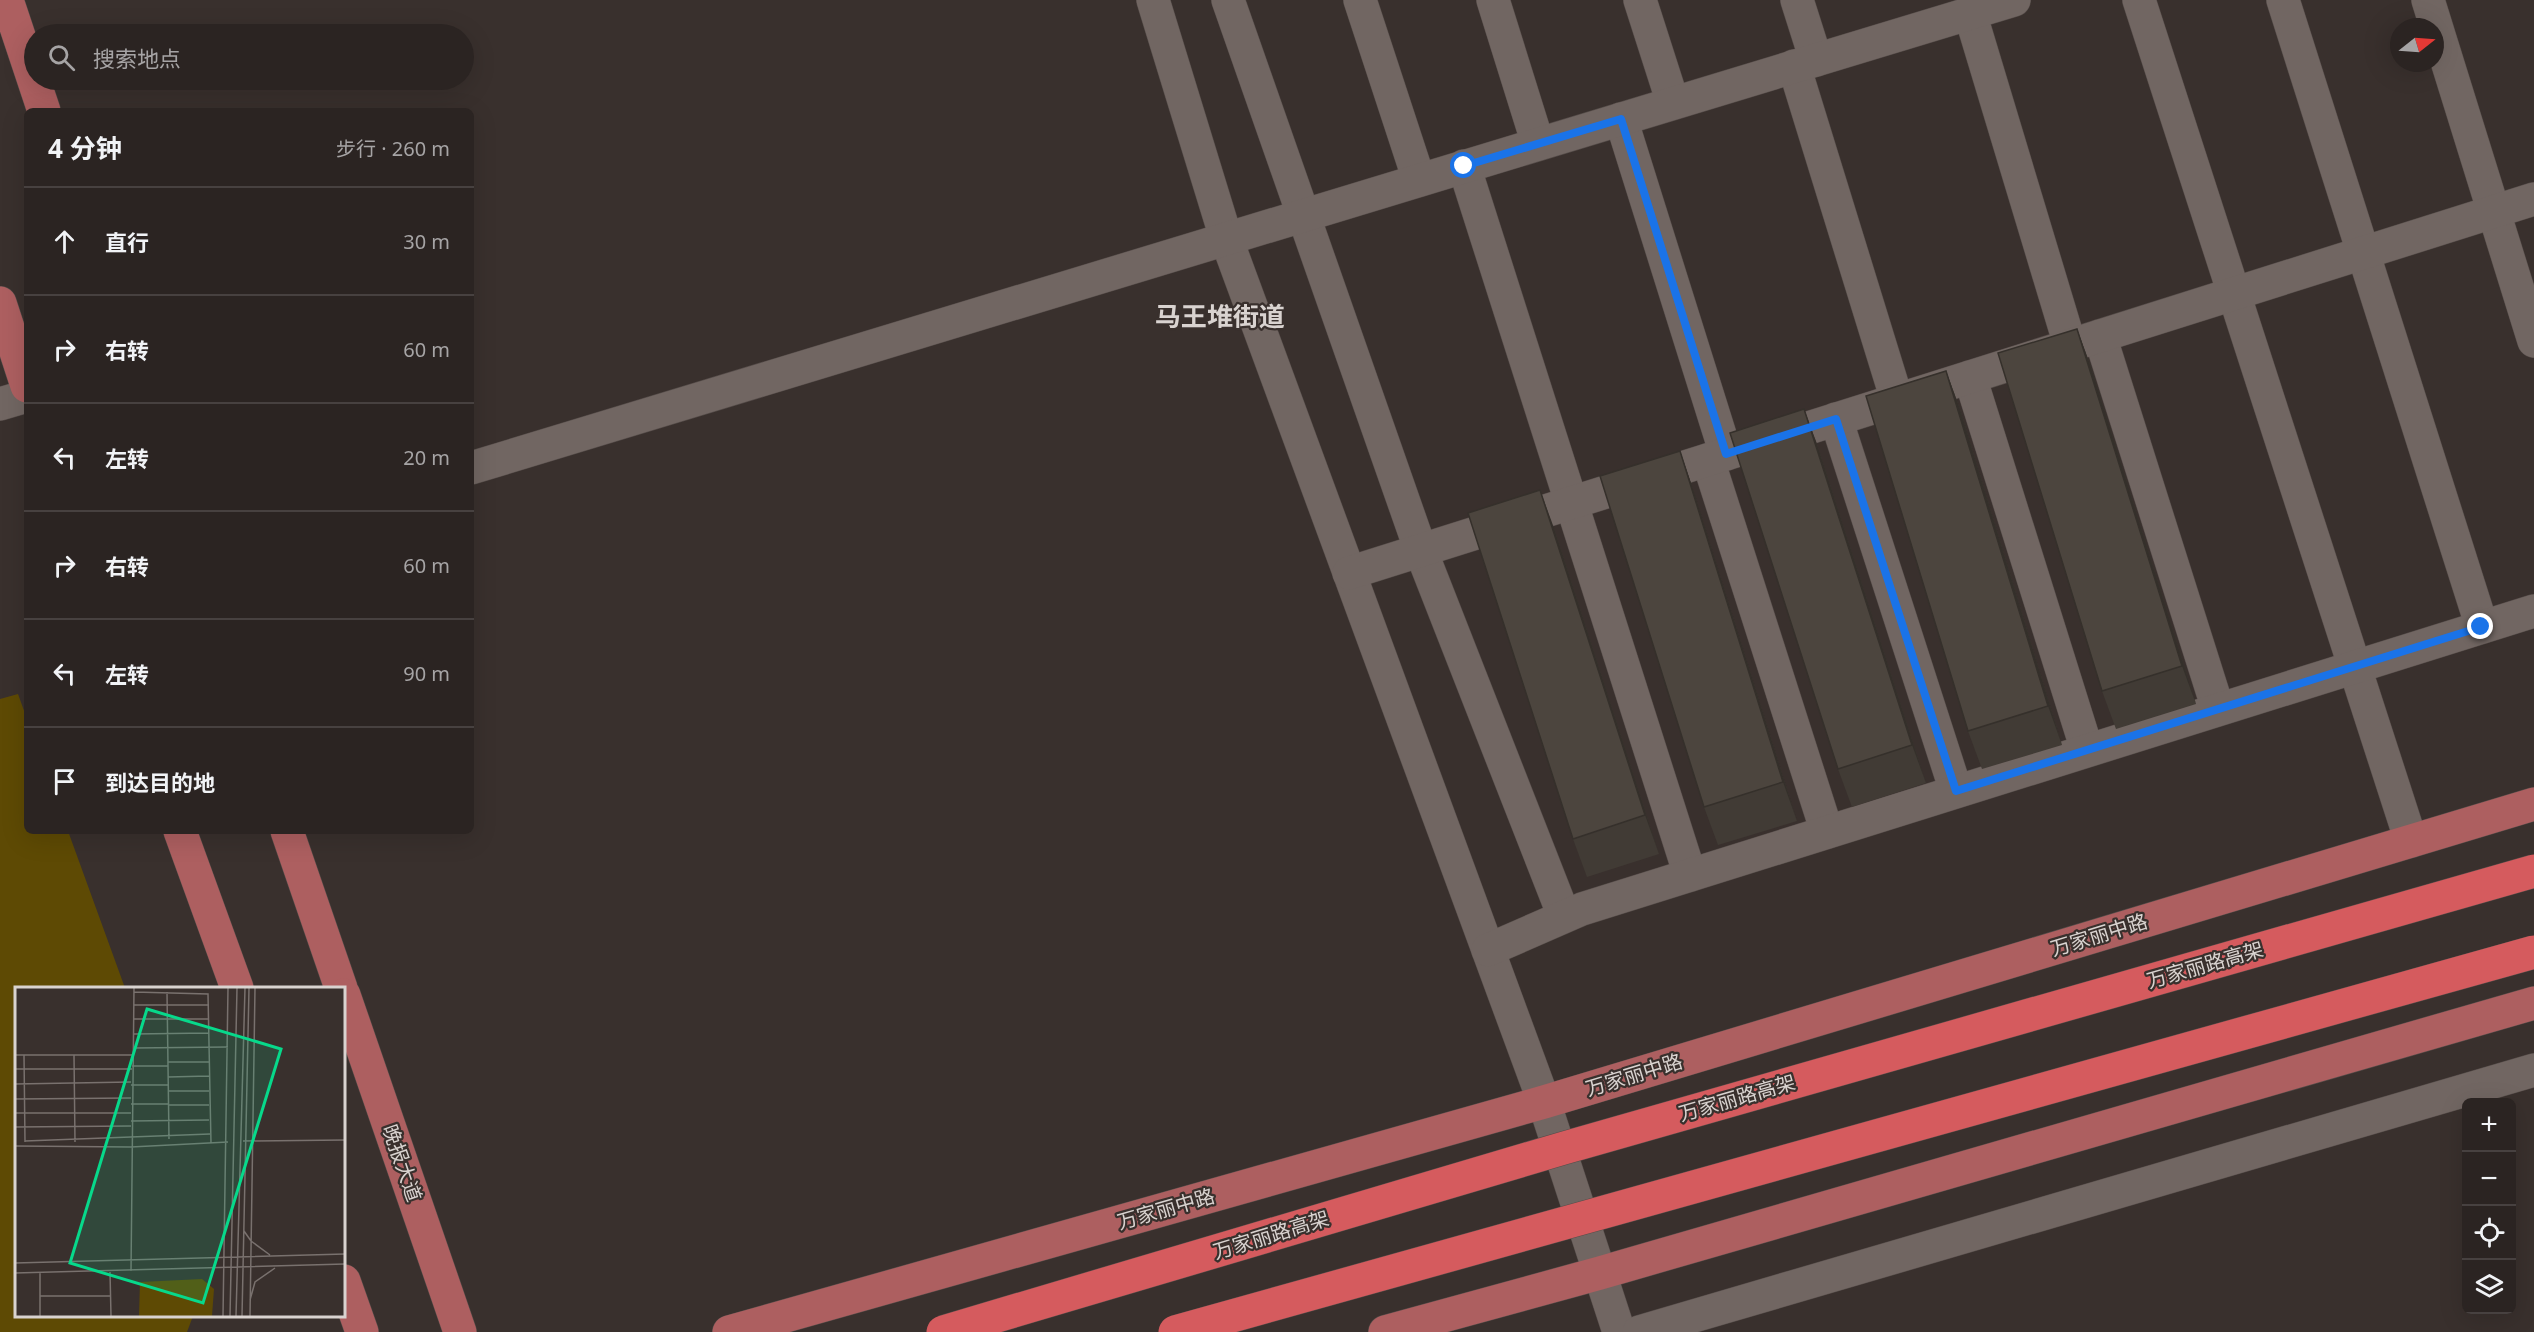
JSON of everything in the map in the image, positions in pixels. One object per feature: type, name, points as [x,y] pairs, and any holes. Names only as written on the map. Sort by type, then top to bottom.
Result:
[{"type":"highway","name":"万家丽路高架","points":[[943,1332],[1564,1148],[2534,871]]},
{"type":"highway","points":[[1175,1332],[2534,952]]},
{"type":"main road","points":[[7,0],[24,51]]},
{"type":"main road","points":[[37,90],[43,108]]},
{"type":"main road","points":[[0,303],[24,377]]},
{"type":"main road","name":"万家丽中路","points":[[729,1332],[1544,1102],[2534,804]]},
{"type":"main road","points":[[181,834],[237,987]]},
{"type":"main road","points":[[288,834],[341,987]]},
{"type":"main road","name":"晚报大道","points":[[345,997],[460,1332]]},
{"type":"main road","points":[[1385,1332],[1600,1273],[2534,1003]]},
{"type":"main road","points":[[345,1284],[362,1332]]},
{"type":"street","points":[[1153,0],[1226,238],[1544,1102],[1619,1332]]},
{"type":"street","points":[[1228,0],[1420,551],[1564,916]]},
{"type":"street","points":[[1360,0],[1419,180]]},
{"type":"street","points":[[1493,0],[1538,144]]},
{"type":"street","points":[[1640,0],[1673,104]]},
{"type":"street","points":[[1797,0],[1805,63],[1897,400]]},
{"type":"street","points":[[474,467],[1673,104],[1805,63],[1949,12],[2014,0]]},
{"type":"street","points":[[2139,0],[2411,841]]},
{"type":"street","points":[[2283,0],[2481,627]]},
{"type":"street","points":[[2428,0],[2534,341]]},
{"type":"street","points":[[1949,12],[2085,340],[2218,709]]},
{"type":"street","points":[[1621,119],[1827,832]]},
{"type":"street","points":[[1464,166],[1569,504],[1690,875]]},
{"type":"street","points":[[1349,573],[2534,199]]},
{"type":"street","points":[[1970,377],[2087,750]]},
{"type":"street","points":[[0,404],[24,397]]},
{"type":"street","points":[[1836,419],[1956,791]]},
{"type":"street","points":[[1488,950],[1564,916],[1690,875],[2534,611]]},
{"type":"street","points":[[1639,1332],[2534,1070]]},
{"type":"shaded area","points":[[18,694],[24,711],[24,834],[69,834],[125,987],[15,987],[15,1317],[193,1317],[187,1332],[0,1332],[0,699]]},
{"type":"building","points":[[2077,329],[2182,666],[2102,691],[1998,353]]},
{"type":"building","points":[[1946,371],[2048,706],[1968,731],[1866,396]]},
{"type":"building","points":[[1804,409],[1912,745],[1838,769],[1730,433]]},
{"type":"building","points":[[1680,451],[1783,782],[1704,807],[1600,476]]},
{"type":"building","points":[[1540,490],[1645,815],[1573,839],[1468,513]]},
{"type":"district","name":"马王堆街道","points":[[1220,317]]},
{"type":"route","points":[[1464,166],[1621,119],[1726,454],[1836,419],[1956,791],[2481,627]]}]
